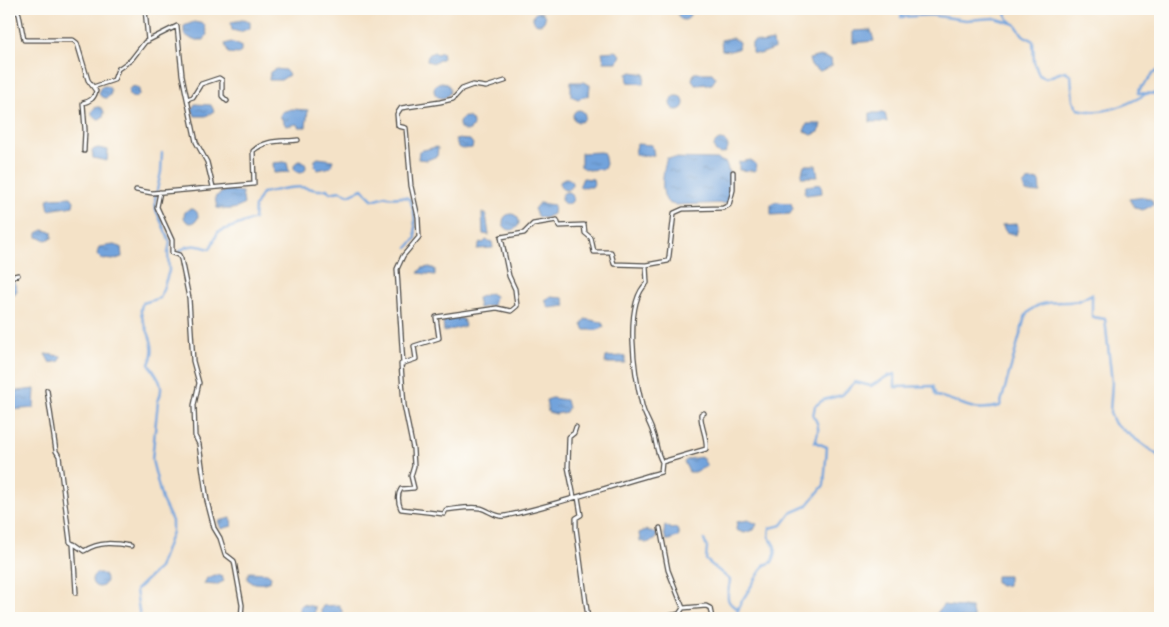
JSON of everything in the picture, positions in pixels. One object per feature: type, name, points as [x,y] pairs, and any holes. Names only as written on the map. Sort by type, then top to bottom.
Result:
[{"type":"street","points":[[146,9],[148,41]]},
{"type":"street","points":[[9,13],[18,12],[24,40],[73,40],[77,43],[88,80],[96,91],[95,96],[90,101],[83,103],[84,151]]},
{"type":"street","points":[[93,87],[114,80],[118,68],[131,60],[148,41],[177,26],[182,76],[196,142],[207,162],[214,187]]},
{"type":"street","points":[[187,99],[193,97],[201,84],[219,78],[222,80],[222,96],[226,101]]},
{"type":"street","points":[[505,80],[486,87],[473,85],[462,89],[452,98],[401,108],[397,114],[398,126],[406,128],[408,135],[406,144],[410,156],[411,186],[418,226],[418,240],[403,256],[396,269],[404,405],[413,449],[414,466],[411,476],[414,488],[401,490],[398,493],[400,509],[444,514],[446,510],[479,508],[499,516],[505,516],[535,510],[661,472],[662,462],[656,453],[654,437],[648,416],[641,404],[639,384],[635,374],[632,319],[642,287],[647,283],[646,265]]},
{"type":"street","points":[[136,190],[152,193],[254,184],[253,151],[258,146],[272,142],[298,140]]},
{"type":"street","points":[[402,364],[416,359],[414,346],[439,338],[436,317],[497,308],[511,311],[517,306],[515,289],[509,276],[501,237],[524,233],[533,224],[557,220],[559,226],[584,225],[585,233],[591,238],[594,252],[611,252],[614,264],[646,265],[668,261],[672,224],[677,210],[723,208],[729,205],[733,190],[733,172]]},
{"type":"street","points":[[160,192],[157,207],[173,244],[172,253],[179,255],[181,259],[189,298],[193,361],[199,383],[194,405],[195,436],[200,448],[208,508],[225,554],[234,561],[242,605],[242,618],[237,618]]},
{"type":"street","points":[[9,277],[18,275]]},
{"type":"street","points":[[47,390],[56,451],[59,456],[70,542],[84,551],[94,545],[110,543],[132,546]]},
{"type":"street","points":[[662,462],[706,449],[707,443],[701,419],[701,414],[704,413]]},
{"type":"street","points":[[576,427],[574,434],[569,437],[568,459],[581,514],[576,518],[576,528],[588,618]]},
{"type":"street","points":[[660,528],[668,570],[683,608]]},
{"type":"street","points":[[73,544],[76,593]]},
{"type":"street","points":[[683,608],[708,606],[712,618]]},
{"type":"street","points":[[657,618],[679,614],[683,608]]},
{"type":"water","points":[[682,8],[686,8],[690,14],[686,20],[682,20],[678,16],[678,12]]},
{"type":"water","points":[[541,12],[544,13],[544,23],[537,24],[534,23],[533,16],[534,13]]},
{"type":"water","points":[[250,21],[250,28],[240,32],[232,30],[231,22]]},
{"type":"water","points":[[194,22],[204,24],[207,34],[204,40],[193,40],[184,34],[184,26]]},
{"type":"water","points":[[871,30],[874,41],[853,43],[853,31]]},
{"type":"water","points":[[732,38],[739,42],[738,49],[722,50],[721,40]]},
{"type":"water","points":[[755,41],[762,43],[773,41],[774,49],[760,54],[752,53],[752,43]]},
{"type":"water","points":[[231,42],[241,46],[241,52],[238,54],[228,53],[225,44]]},
{"type":"water","points":[[616,51],[621,55],[618,62],[604,62],[602,52]]},
{"type":"water","points":[[434,52],[437,54],[442,52],[443,58],[434,63],[427,61],[428,55]]},
{"type":"water","points":[[820,56],[831,59],[832,66],[820,71],[811,66],[809,59]]},
{"type":"water","points":[[276,69],[285,70],[289,75],[281,80],[269,80],[270,72]]},
{"type":"water","points":[[632,72],[645,74],[644,84],[628,82],[627,74]]},
{"type":"water","points":[[694,73],[712,73],[716,78],[712,84],[695,85],[692,79]]},
{"type":"water","points":[[442,82],[448,84],[450,90],[448,96],[442,98],[436,96],[434,90],[436,84]]},
{"type":"water","points":[[571,82],[583,82],[590,85],[589,95],[578,99],[571,96]]},
{"type":"water","points":[[105,86],[111,92],[105,98],[99,92]]},
{"type":"water","points":[[134,86],[140,92],[134,98],[128,92]]},
{"type":"water","points":[[674,96],[680,96],[684,103],[680,110],[674,110],[670,106],[670,100]]},
{"type":"water","points":[[195,104],[211,105],[214,111],[206,116],[195,116],[192,109]]},
{"type":"water","points":[[98,107],[104,113],[98,119],[92,113]]},
{"type":"water","points":[[291,109],[308,110],[306,127],[299,127],[297,124],[286,126],[280,116],[282,112]]},
{"type":"water","points":[[577,110],[581,110],[585,116],[581,122],[577,122],[573,118],[573,114]]},
{"type":"water","points":[[870,113],[885,113],[887,122],[870,122]]},
{"type":"water","points":[[463,117],[469,117],[473,124],[469,131],[463,131],[459,127],[459,121]]},
{"type":"water","points":[[807,124],[821,124],[819,132],[812,135],[804,131]]},
{"type":"water","points":[[455,139],[470,140],[473,144],[472,148],[463,149],[458,147]]},
{"type":"water","points":[[721,140],[726,142],[728,147],[726,152],[721,154],[716,152],[714,147],[716,142]]},
{"type":"water","points":[[637,144],[652,145],[654,155],[640,156],[635,154]]},
{"type":"water","points":[[98,148],[108,150],[107,161],[93,158],[92,150]]},
{"type":"water","points":[[438,148],[437,156],[427,160],[418,159],[419,151]]},
{"type":"water","points":[[581,153],[604,153],[606,164],[604,169],[588,170],[581,167]]},
{"type":"water","points":[[318,158],[333,160],[331,167],[318,170],[314,166],[315,160]]},
{"type":"water","points":[[667,158],[717,159],[726,163],[731,178],[728,203],[670,204],[664,196],[663,185],[663,173]]},
{"type":"water","points":[[751,160],[757,165],[755,171],[739,170],[739,162]]},
{"type":"water","points":[[298,161],[302,161],[306,167],[302,173],[298,173],[294,169],[294,165]]},
{"type":"water","points":[[273,163],[287,163],[289,172],[274,173]]},
{"type":"water","points":[[804,165],[816,165],[818,177],[801,177]]},
{"type":"water","points":[[564,178],[568,178],[572,184],[568,190],[564,190],[560,186],[560,182]]},
{"type":"water","points":[[583,178],[593,179],[594,184],[592,187],[579,187]]},
{"type":"water","points":[[1039,180],[1040,193],[1026,192],[1023,186],[1027,181]]},
{"type":"water","points":[[821,184],[822,193],[806,195],[804,192],[806,186]]},
{"type":"water","points":[[226,190],[242,192],[244,204],[231,209],[217,208],[215,197]]},
{"type":"water","points":[[567,192],[573,198],[567,204],[561,198]]},
{"type":"water","points":[[71,197],[74,201],[73,206],[49,210],[47,200],[50,198]]},
{"type":"water","points":[[1145,197],[1152,200],[1153,205],[1143,210],[1135,208],[1129,199]]},
{"type":"water","points":[[776,202],[791,203],[793,209],[790,214],[771,215],[771,204]]},
{"type":"water","points":[[539,203],[554,205],[553,214],[545,218],[538,217],[534,209]]},
{"type":"water","points":[[191,209],[196,211],[198,216],[196,221],[191,223],[186,221],[184,216],[186,211]]},
{"type":"water","points":[[482,213],[486,214],[489,235],[483,234]]},
{"type":"water","points":[[508,214],[514,214],[519,219],[517,228],[508,230],[503,225],[503,219]]},
{"type":"water","points":[[1017,224],[1016,235],[1006,232],[1002,225]]},
{"type":"water","points":[[43,230],[52,232],[52,238],[46,240],[37,237],[37,233]]},
{"type":"water","points":[[486,240],[492,242],[493,248],[477,249],[480,242],[483,243]]},
{"type":"water","points":[[114,245],[121,247],[122,257],[113,260],[101,259],[97,254],[99,247]]},
{"type":"water","points":[[430,267],[435,269],[435,275],[418,273],[422,268]]},
{"type":"water","points":[[9,280],[14,282],[17,290],[14,295],[9,295]]},
{"type":"water","points":[[490,293],[495,296],[493,305],[479,308],[477,298]]},
{"type":"water","points":[[550,297],[563,298],[566,306],[549,308],[545,300]]},
{"type":"water","points":[[454,317],[463,319],[465,326],[444,332],[443,322]]},
{"type":"water","points":[[585,319],[602,322],[604,327],[598,330],[585,330],[582,325]]},
{"type":"water","points":[[45,354],[61,356],[60,361],[50,363]]},
{"type":"water","points":[[606,357],[625,357],[625,363],[605,363]]},
{"type":"water","points":[[35,389],[34,408],[9,410],[9,392]]},
{"type":"water","points":[[552,398],[566,400],[568,408],[566,412],[556,414],[548,412],[546,400]]},
{"type":"water","points":[[702,457],[707,466],[695,472],[689,472],[684,462],[688,459]]},
{"type":"water","points":[[231,518],[232,526],[221,529],[218,521]]},
{"type":"water","points":[[748,520],[757,524],[754,530],[744,533],[736,530],[737,522]]},
{"type":"water","points":[[665,525],[671,529],[677,528],[679,536],[666,540],[664,533]]},
{"type":"water","points":[[646,530],[657,534],[655,540],[646,543],[640,541],[639,533]]},
{"type":"water","points":[[249,572],[267,573],[271,576],[270,581],[252,582],[247,579]]},
{"type":"water","points":[[99,573],[104,575],[106,580],[104,585],[99,587],[94,585],[92,580],[94,575]]},
{"type":"water","points":[[215,575],[221,576],[224,581],[216,585],[204,584],[207,578]]},
{"type":"water","points":[[996,576],[1008,576],[1008,585],[1000,586],[996,583]]},
{"type":"water","points":[[302,604],[315,607],[314,615],[301,613],[299,607]]},
{"type":"water","points":[[339,605],[343,613],[326,617],[322,615],[321,610],[323,606]]},
{"type":"water","points":[[943,605],[971,608],[974,618],[937,618],[935,616]]},
{"type":"waterway","points":[[903,9],[901,17],[930,15],[966,20],[994,18],[1015,24],[1023,35],[1033,41],[1034,62],[1039,75],[1046,78],[1065,71],[1071,75],[1073,101],[1078,109],[1087,111],[1113,109],[1146,94]]},
{"type":"waterway","points":[[1004,9],[1008,19],[1012,22]]},
{"type":"waterway","points":[[1160,70],[1153,73],[1138,93],[1160,94]]},
{"type":"waterway","points":[[140,618],[136,590],[159,568],[172,532],[172,521],[162,500],[152,460],[161,386],[149,364],[152,346],[141,309],[143,303],[160,298],[169,271],[168,253],[170,242],[156,210],[155,199],[161,172],[162,153]]},
{"type":"waterway","points":[[179,252],[190,246],[210,249],[218,232],[254,219],[255,206],[262,193],[296,187],[319,190],[327,189],[330,193],[340,191],[349,195],[362,189],[373,200],[386,196],[410,199],[414,213],[416,238],[408,247]]},
{"type":"waterway","points":[[765,565],[772,562],[776,552],[775,546],[769,537],[770,528],[782,525],[791,513],[807,506],[824,485],[827,447],[815,442],[818,429],[817,422],[813,416],[815,406],[823,400],[842,395],[855,382],[871,386],[895,374],[895,387],[933,386],[936,396],[967,406],[981,409],[1000,406],[1025,317],[1029,311],[1041,304],[1077,301],[1092,294],[1092,317],[1105,319],[1112,382],[1110,413],[1115,424],[1160,457]]},
{"type":"waterway","points":[[704,540],[707,547],[706,560],[730,580],[728,600],[739,609]]},
{"type":"waterway","points":[[735,618],[740,604],[765,564]]}]
